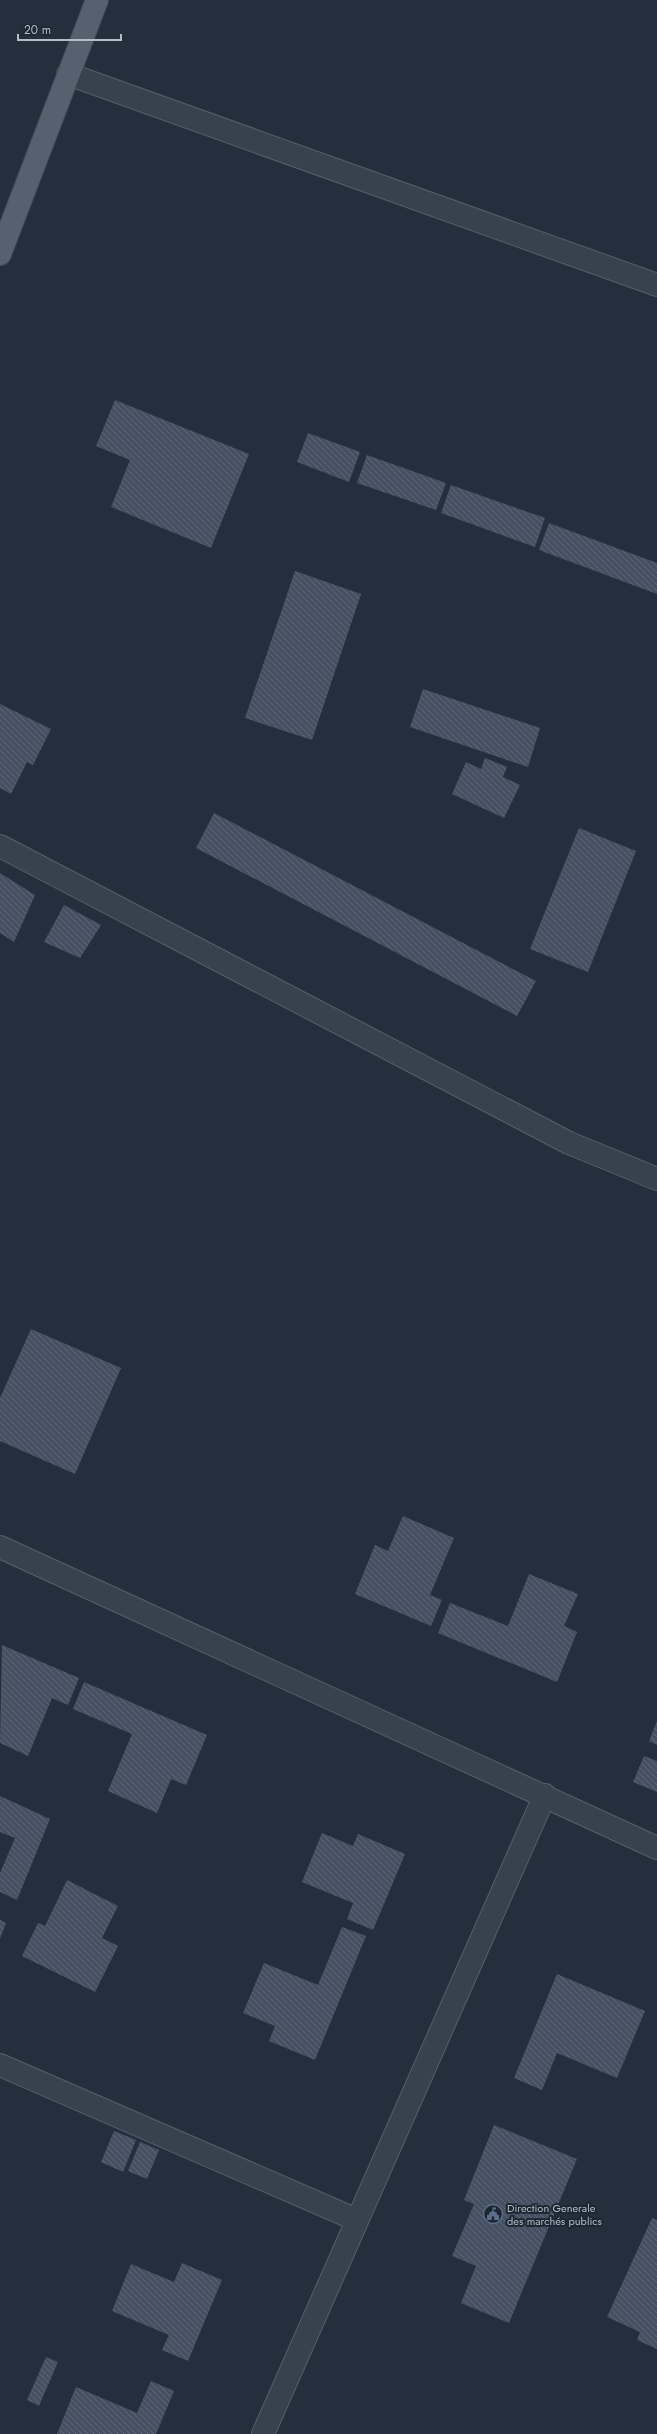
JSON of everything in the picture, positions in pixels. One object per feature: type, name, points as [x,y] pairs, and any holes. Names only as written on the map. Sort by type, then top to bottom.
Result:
[{"type":"main road","points":[[0,254],[97,0]]},
{"type":"street","points":[[68,74],[657,285]]},
{"type":"street","points":[[0,846],[570,1143],[657,1179]]},
{"type":"street","points":[[0,1547],[657,1848]]},
{"type":"street","points":[[263,2434],[545,1796]]},
{"type":"street","points":[[0,2065],[357,2220]]},
{"type":"building","points":[[115,400],[249,454],[211,548],[111,507],[130,460],[96,446]]},
{"type":"building","points":[[308,433],[360,452],[349,482],[297,462]]},
{"type":"building","points":[[367,455],[446,483],[436,510],[357,483]]},
{"type":"building","points":[[451,485],[545,518],[535,547],[441,513]]},
{"type":"building","points":[[549,523],[657,563],[657,594],[539,550]]},
{"type":"building","points":[[295,571],[361,594],[312,740],[245,718]]},
{"type":"building","points":[[423,689],[540,728],[528,767],[410,727]]},
{"type":"building","points":[[0,704],[51,729],[33,765],[27,762],[11,794],[0,788]]},
{"type":"building","points":[[485,758],[507,767],[503,777],[520,785],[504,818],[452,794],[466,762],[481,769]]},
{"type":"building","points":[[214,813],[536,981],[517,1016],[196,848]]},
{"type":"building","points":[[579,828],[636,851],[588,972],[530,949]]},
{"type":"building","points":[[0,873],[35,895],[14,942],[0,933]]},
{"type":"building","points":[[64,905],[101,925],[80,958],[44,942]]},
{"type":"building","points":[[31,1329],[121,1368],[75,1474],[0,1441],[0,1398]]},
{"type":"building","points":[[403,1516],[454,1538],[430,1595],[442,1600],[431,1626],[355,1594],[375,1545],[388,1551]]},
{"type":"building","points":[[529,1574],[578,1594],[564,1626],[577,1632],[557,1682],[438,1633],[450,1603],[508,1626]]},
{"type":"building","points":[[2,1645],[79,1678],[68,1705],[52,1698],[28,1756],[0,1743]]},
{"type":"building","points":[[84,1682],[207,1735],[186,1785],[171,1779],[157,1813],[108,1791],[132,1734],[73,1709]]},
{"type":"building","points":[[657,1721],[657,1745],[649,1741]]},
{"type":"building","points":[[644,1756],[657,1761],[657,1792],[633,1782]]},
{"type":"building","points":[[0,1796],[50,1819],[17,1900],[0,1892],[0,1873],[15,1838],[0,1832]]},
{"type":"building","points":[[322,1833],[353,1846],[358,1834],[405,1854],[373,1930],[347,1919],[353,1903],[302,1882]]},
{"type":"building","points":[[67,1880],[118,1906],[102,1938],[118,1946],[95,1992],[22,1956],[38,1923],[45,1926]]},
{"type":"building","points":[[0,1920],[6,1923],[0,1939]]},
{"type":"building","points":[[342,1927],[366,1936],[315,2060],[269,2041],[275,2026],[243,2013],[264,1963],[318,1985]]},
{"type":"building","points":[[557,1974],[645,2011],[617,2078],[557,2053],[542,2090],[514,2078]]},
{"type":"building","points":[[494,2125],[577,2159],[509,2323],[461,2303],[476,2266],[452,2256],[474,2204],[464,2200]]},
{"type":"building","points":[[114,2131],[136,2140],[123,2172],[101,2162]]},
{"type":"building","points":[[140,2142],[159,2150],[147,2179],[128,2171]]},
{"type":"building","points":[[652,2218],[657,2220],[657,2349],[637,2340],[640,2332],[607,2317]]},
{"type":"building","points":[[182,2263],[222,2280],[188,2361],[162,2350],[169,2335],[112,2311],[131,2264],[174,2282]]},
{"type":"building","points":[[46,2357],[58,2362],[39,2406],[27,2400]]},
{"type":"building","points":[[151,2381],[174,2391],[156,2434],[57,2434],[76,2387],[137,2413]]},
{"type":"place","name":"Direction Generale des marchés publics","points":[[493,2214]]}]
